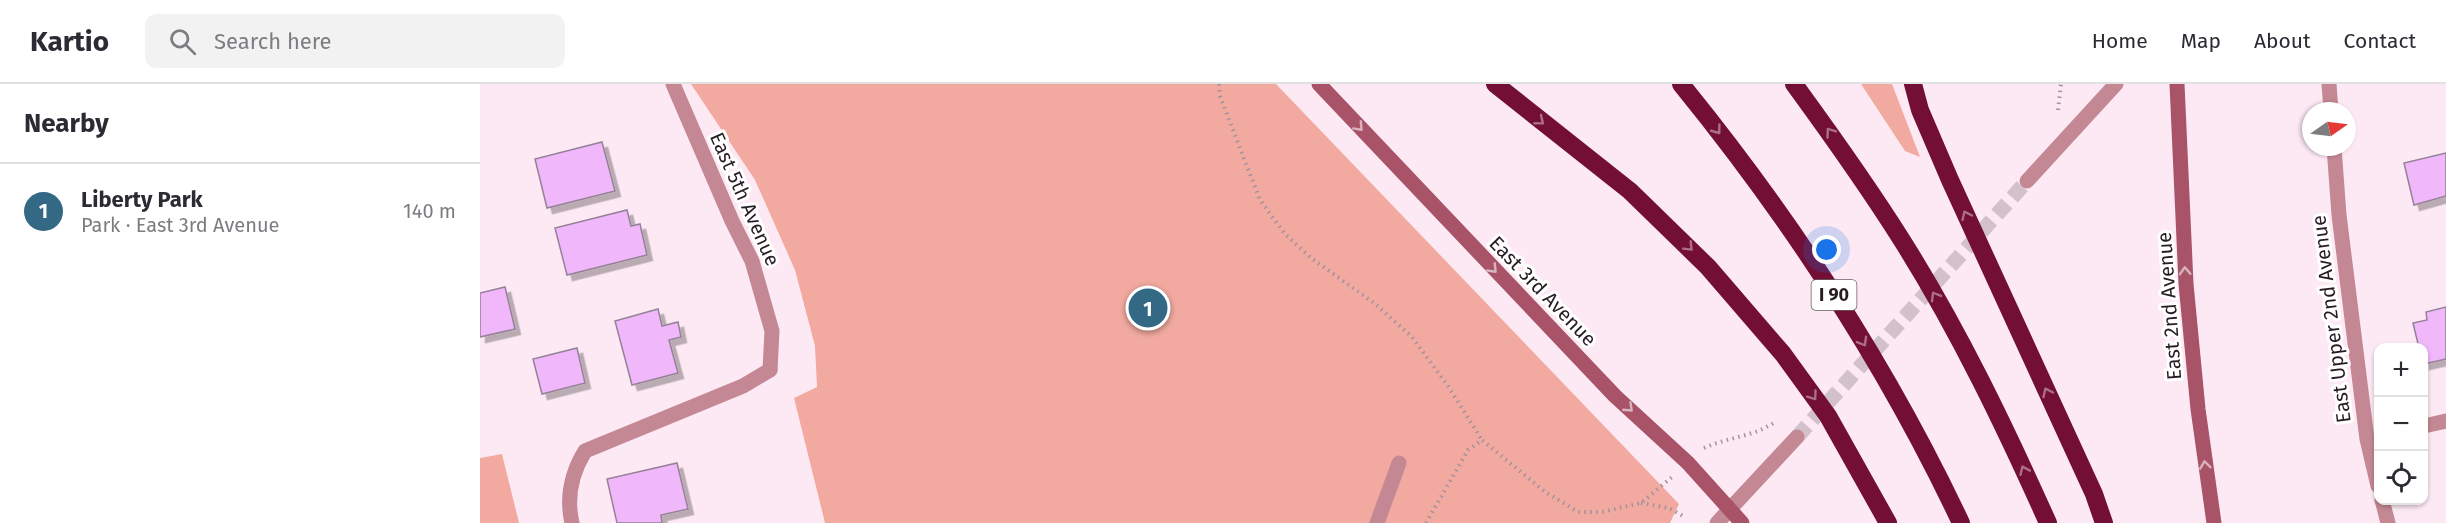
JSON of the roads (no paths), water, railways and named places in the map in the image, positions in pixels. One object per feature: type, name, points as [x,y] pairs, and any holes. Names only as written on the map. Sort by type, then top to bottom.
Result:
[{"type":"highway","points":[[1495,84],[1630,191],[1708,267],[1783,354],[1828,416],[1888,523]]},
{"type":"highway","name":"I 90","points":[[1681,84],[1787,225],[1850,320],[1939,478],[1961,523]]},
{"type":"highway","points":[[1794,84],[1898,234],[1946,316],[2021,463],[2048,523]]},
{"type":"highway","points":[[1913,84],[1920,110],[1950,180],[2094,494],[2104,523]]},
{"type":"main road","name":"East 3rd Avenue","points":[[1319,84],[1615,396],[1688,463],[1742,523]]},
{"type":"main road","name":"East 2nd Avenue","points":[[2177,84],[2186,284],[2200,429],[2214,523]]},
{"type":"street","name":"East 5th Avenue","points":[[572,523],[569,510],[570,488],[575,467],[585,452],[743,386],[770,370],[771,331],[752,261],[732,221],[673,84]]},
{"type":"street","points":[[2027,181],[2116,84]]},
{"type":"street","points":[[2329,84],[2330,102]]},
{"type":"street","name":"East Upper 2nd Avenue","points":[[2335,156],[2339,215],[2373,437]]},
{"type":"street","points":[[2428,425],[2446,421]]},
{"type":"street","points":[[1717,523],[1797,437]]},
{"type":"street","points":[[1377,523],[1399,463]]},
{"type":"street","points":[[2383,505],[2388,523]]},
{"type":"tunnel","points":[[1797,437],[2027,181]]},
{"type":"place","name":"Liberty Park","points":[[1148,308]]}]
